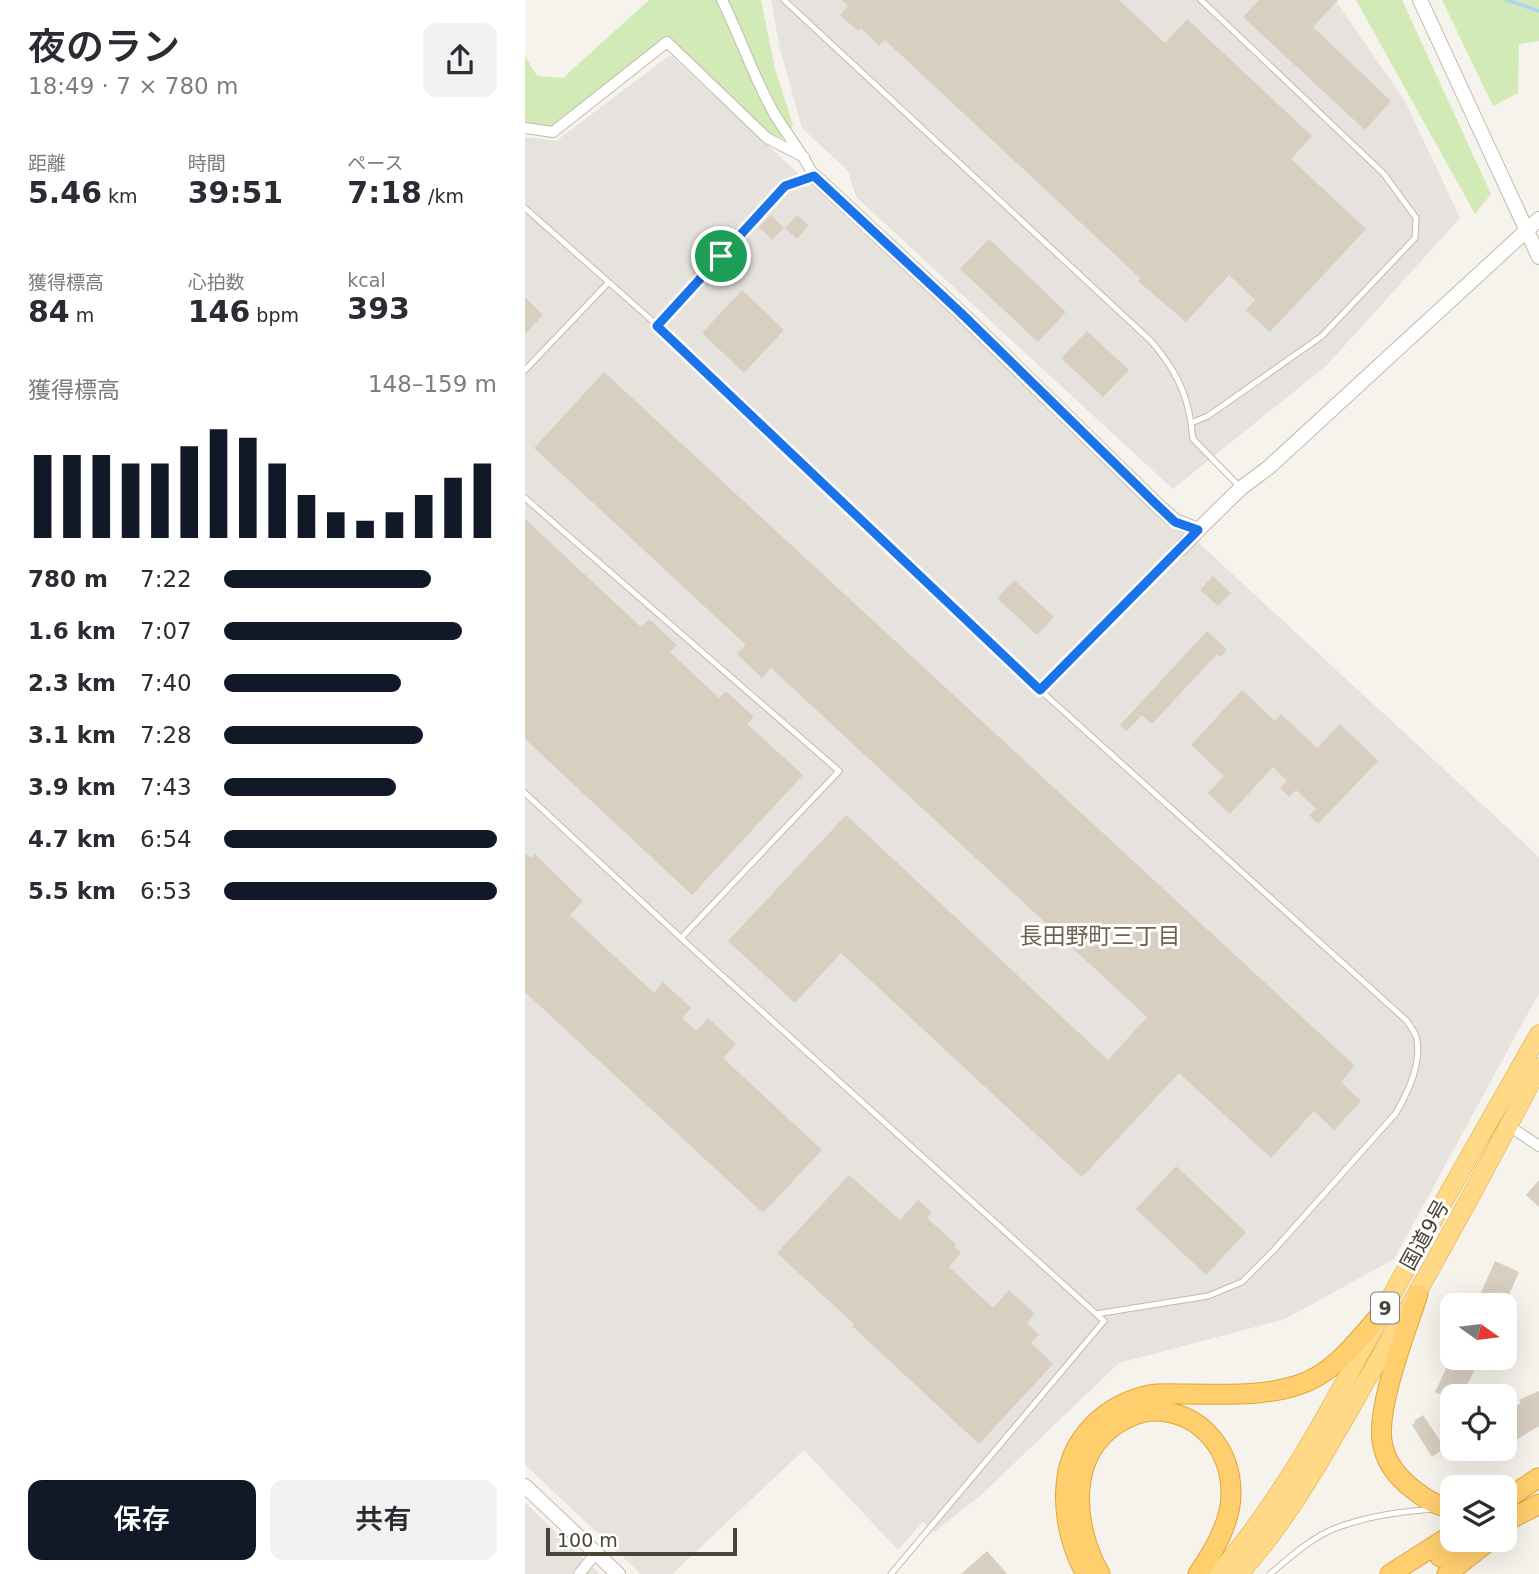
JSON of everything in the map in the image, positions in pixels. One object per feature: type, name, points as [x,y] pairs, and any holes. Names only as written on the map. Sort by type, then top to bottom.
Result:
[{"type":"highway","name":"国道9号","points":[[1218,1574],[1258,1524],[1309,1448],[1539,1034]]},
{"type":"highway","name":"国道9号","points":[[1239,1574],[1299,1496],[1417,1294],[1539,1067]]},
{"type":"highway","points":[[1417,1294],[1383,1410],[1382,1441],[1390,1465],[1404,1482],[1420,1495],[1440,1503]]},
{"type":"highway","points":[[1086,1574],[1072,1542],[1066,1481],[1071,1456],[1084,1433],[1102,1417],[1123,1404],[1150,1395],[1242,1394],[1270,1392],[1299,1385],[1326,1372],[1382,1313]]},
{"type":"highway","points":[[1100,1574],[1084,1540],[1080,1512],[1080,1485],[1085,1461],[1108,1429],[1129,1417],[1154,1411],[1182,1416],[1203,1427],[1218,1442],[1228,1464],[1231,1497],[1224,1528],[1198,1574]]},
{"type":"highway","points":[[1517,1488],[1539,1478]]},
{"type":"highway","points":[[1517,1492],[1539,1478]]},
{"type":"highway","points":[[1517,1516],[1533,1508]]},
{"type":"highway","points":[[1517,1520],[1533,1508]]},
{"type":"highway","points":[[1390,1574],[1440,1542]]},
{"type":"highway","points":[[1413,1574],[1449,1552]]},
{"type":"highway","points":[[1447,1574],[1475,1552]]},
{"type":"street","points":[[722,0],[775,115],[814,176],[960,312],[1175,522],[1198,530]]},
{"type":"street","points":[[1420,0],[1539,257]]},
{"type":"street","points":[[525,128],[553,132],[667,42],[767,138],[804,157]]},
{"type":"street","points":[[1180,549],[1241,488],[1268,468],[1539,219]]},
{"type":"street","points":[[1509,1126],[1539,1146]]},
{"type":"street","points":[[525,1486],[618,1574]]},
{"type":"street","points":[[579,1574],[596,1553]]},
{"type":"lane","points":[[784,0],[1151,341],[1173,367],[1181,384],[1191,423],[1192,439],[1241,488]]},
{"type":"lane","points":[[1191,423],[1208,416],[1322,336],[1415,238],[1416,218],[1384,174],[1201,0]]},
{"type":"lane","points":[[657,326],[785,186],[814,176]]},
{"type":"lane","points":[[525,208],[657,326],[1040,690],[1407,1021],[1416,1037],[1416,1063],[1410,1089],[1396,1113],[1242,1282],[1208,1296],[1096,1314]]},
{"type":"lane","points":[[525,370],[608,283]]},
{"type":"lane","points":[[525,498],[839,771],[681,938]]},
{"type":"lane","points":[[1040,690],[1180,549]]},
{"type":"lane","points":[[525,793],[1104,1321],[891,1574]]},
{"type":"lane","points":[[1270,1574],[1290,1557],[1333,1529],[1368,1518],[1440,1508]]},
{"type":"shaded area","points":[[771,0],[1335,0],[1405,101],[1460,218],[1327,365],[1173,489],[856,197],[848,171],[802,128],[780,49]]},
{"type":"shaded area","points":[[670,55],[1539,857],[1539,993],[1394,1259],[1285,1319],[1119,1363],[980,1496],[934,1532],[923,1522],[898,1550],[804,1450],[672,1574],[641,1574],[525,1465],[525,137],[556,141]]},
{"type":"shaded area","points":[[525,1503],[600,1574],[525,1574]]},
{"type":"green space","points":[[649,0],[718,0],[786,135],[781,138],[768,132],[668,37],[579,106],[577,104],[577,107],[552,127],[525,124],[525,56],[537,76],[563,78]]},
{"type":"green space","points":[[724,0],[761,0],[775,69],[793,125],[790,130],[770,103]]},
{"type":"green space","points":[[1356,0],[1402,0],[1491,194],[1475,214]]},
{"type":"green space","points":[[1442,0],[1539,0],[1539,41],[1519,44],[1518,93],[1493,106]]},
{"type":"building","points":[[842,0],[1119,0],[1165,43],[1187,19],[1312,136],[1291,159],[1366,229],[1270,332],[1246,310],[1255,300],[1229,275],[1186,322],[1138,281],[1140,278],[885,40],[879,46],[861,28],[858,31],[840,15],[848,6]]},
{"type":"building","points":[[1259,0],[1338,0],[1313,27],[1391,101],[1365,130],[1243,17]]},
{"type":"building","points":[[771,215],[784,228],[772,240],[759,227]]},
{"type":"building","points":[[797,215],[809,225],[797,239],[785,228]]},
{"type":"building","points":[[989,239],[1066,312],[1038,342],[960,269]]},
{"type":"building","points":[[742,290],[784,330],[744,373],[702,333]]},
{"type":"building","points":[[525,297],[543,315],[525,334]]},
{"type":"building","points":[[1087,331],[1129,370],[1103,397],[1061,358]]},
{"type":"building","points":[[604,372],[1355,1066],[1341,1082],[1361,1101],[1334,1130],[1314,1111],[1271,1158],[1179,1073],[1082,1177],[841,953],[795,1003],[728,941],[846,815],[1108,1060],[1147,1017],[771,668],[762,678],[737,654],[746,645],[534,448]]},
{"type":"building","points":[[525,519],[641,627],[649,619],[677,645],[670,652],[719,698],[726,691],[754,717],[747,724],[803,775],[692,895],[525,739]]},
{"type":"building","points":[[1213,576],[1231,593],[1218,606],[1200,590]]},
{"type":"building","points":[[1014,580],[1054,617],[1037,635],[997,598]]},
{"type":"building","points":[[1207,631],[1227,650],[1221,657],[1217,654],[1152,724],[1142,715],[1127,731],[1120,725]]},
{"type":"building","points":[[1242,690],[1275,721],[1281,714],[1317,748],[1340,724],[1378,761],[1318,824],[1309,815],[1316,809],[1296,790],[1289,797],[1280,788],[1287,781],[1273,767],[1230,814],[1208,793],[1224,776],[1191,745]]},
{"type":"building","points":[[525,853],[531,858],[535,854],[583,901],[570,915],[654,993],[663,982],[691,1008],[682,1018],[696,1031],[708,1018],[736,1044],[723,1058],[822,1150],[763,1213],[525,992]]},
{"type":"building","points":[[1176,1166],[1246,1232],[1206,1275],[1136,1209]]},
{"type":"building","points":[[849,1175],[900,1220],[918,1200],[932,1213],[927,1218],[956,1244],[954,1246],[961,1253],[949,1267],[993,1308],[1009,1290],[1035,1314],[1027,1323],[1039,1335],[1031,1343],[1053,1364],[979,1444],[777,1253]]},
{"type":"building","points":[[1539,1180],[1539,1207],[1526,1195]]},
{"type":"building","points":[[1495,1261],[1519,1272],[1510,1293],[1481,1293]]},
{"type":"building","points":[[1445,1370],[1474,1370],[1468,1384],[1440,1384],[1440,1394],[1435,1392]]},
{"type":"building","points":[[1539,1391],[1539,1426],[1517,1440],[1517,1405],[1521,1403],[1519,1400]]},
{"type":"building","points":[[1423,1415],[1440,1440],[1440,1451],[1432,1457],[1412,1425]]},
{"type":"building","points":[[987,1551],[1007,1574],[961,1574]]},
{"type":"waterway","points":[[1507,0],[1539,11]]},
{"type":"district","name":"長田野町三丁目","points":[[1100,936]]},
{"type":"route","points":[[814,176],[960,312],[1175,522],[1198,530],[1040,690],[657,326],[721,256],[785,186],[814,176]]}]
